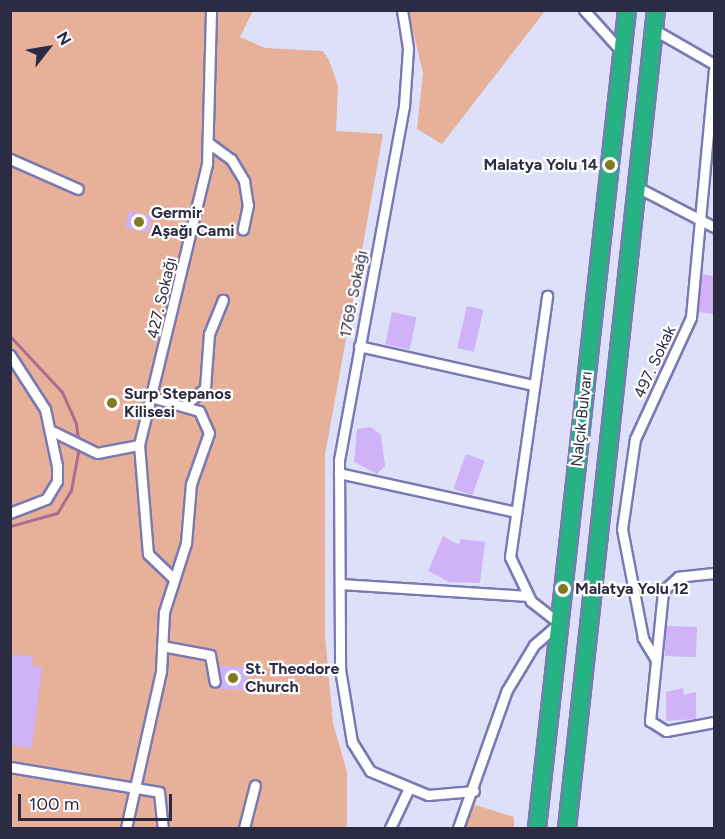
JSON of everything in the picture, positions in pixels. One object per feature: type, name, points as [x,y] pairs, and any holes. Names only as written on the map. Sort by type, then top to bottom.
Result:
[{"type":"highway","name":"Nalçık Bulvarı","points":[[537,828],[627,10]]},
{"type":"highway","name":"Nalçık Bulvarı","points":[[567,828],[639,189],[656,10]]},
{"type":"street","name":"427. Sokağı","points":[[174,579],[148,554],[139,445],[147,396],[164,355],[210,144],[211,10]]},
{"type":"street","name":"1769. Sokağı","points":[[402,10],[408,49],[404,106],[359,346],[339,473],[340,669],[354,748],[376,776],[438,797],[474,791]]},
{"type":"street","points":[[585,10],[623,53]]},
{"type":"street","points":[[653,29],[714,64]]},
{"type":"street","name":"497. Sokak","points":[[656,660],[644,638],[622,529],[635,439],[691,317],[714,70]]},
{"type":"street","points":[[210,144],[231,159],[244,181],[248,205],[243,229]]},
{"type":"street","points":[[10,159],[78,189]]},
{"type":"street","points":[[639,189],[714,226]]},
{"type":"street","points":[[458,828],[474,791],[507,690],[527,654],[559,623],[528,596],[510,557],[547,296]]},
{"type":"street","points":[[185,405],[206,388],[209,334],[223,300]]},
{"type":"street","points":[[359,346],[534,385]]},
{"type":"street","points":[[10,356],[40,398],[52,430],[54,488],[40,504],[10,513]]},
{"type":"street","points":[[126,828],[138,788],[162,646],[164,612],[186,543],[191,484],[209,433],[203,415],[185,405],[147,396]]},
{"type":"street","points":[[52,430],[97,453],[139,445]]},
{"type":"street","points":[[339,473],[516,512]]},
{"type":"street","points":[[714,573],[678,577],[661,596],[654,726],[666,730],[714,722]]},
{"type":"street","points":[[341,584],[528,596]]},
{"type":"street","points":[[162,646],[210,655],[214,682]]},
{"type":"street","points":[[10,767],[159,792],[163,828]]},
{"type":"street","points":[[244,828],[255,785]]},
{"type":"street","points":[[390,828],[409,788]]},
{"type":"shaded area","points":[[10,11],[253,11],[240,37],[265,48],[323,51],[329,60],[338,86],[336,131],[383,134],[325,455],[325,636],[333,723],[347,772],[347,828],[11,828]]},
{"type":"shaded area","points":[[408,11],[545,11],[442,144],[417,129],[423,73]]},
{"type":"shaded area","points":[[475,805],[514,817],[514,828],[462,828]]},
{"type":"building","name":"Germir Aşağı Cami","points":[[129,211],[152,216],[149,233],[125,228]]},
{"type":"building","points":[[702,274],[714,276],[714,314],[698,312]]},
{"type":"building","points":[[467,306],[484,310],[474,352],[457,348]]},
{"type":"building","points":[[392,312],[416,317],[410,349],[385,344]]},
{"type":"building","points":[[371,427],[381,435],[385,466],[377,474],[354,462],[357,429]]},
{"type":"building","points":[[466,454],[485,461],[472,496],[453,489]]},
{"type":"building","points":[[443,536],[459,545],[461,539],[485,542],[480,583],[449,582],[428,571]]},
{"type":"building","points":[[666,626],[697,627],[696,657],[665,656]]},
{"type":"building","points":[[10,654],[33,656],[32,666],[42,667],[32,748],[10,745]]},
{"type":"building","name":"St. Theodore Church","points":[[220,666],[248,667],[247,690],[219,689]]},
{"type":"building","points":[[683,688],[684,695],[696,692],[696,719],[666,721],[666,692]]},
{"type":"waterway","points":[[10,336],[62,392],[76,424],[79,447],[71,490],[57,513],[10,526]]},
{"type":"place","name":"Malatya Yolu 14","points":[[610,165]]},
{"type":"place","name":"Germir Aşağı Cami","points":[[139,222]]},
{"type":"place","name":"Surp Stepanos Kilisesi","points":[[112,403]]},
{"type":"place","name":"Malatya Yolu 12","points":[[563,589]]},
{"type":"place","name":"St. Theodore Church","points":[[233,678]]}]
